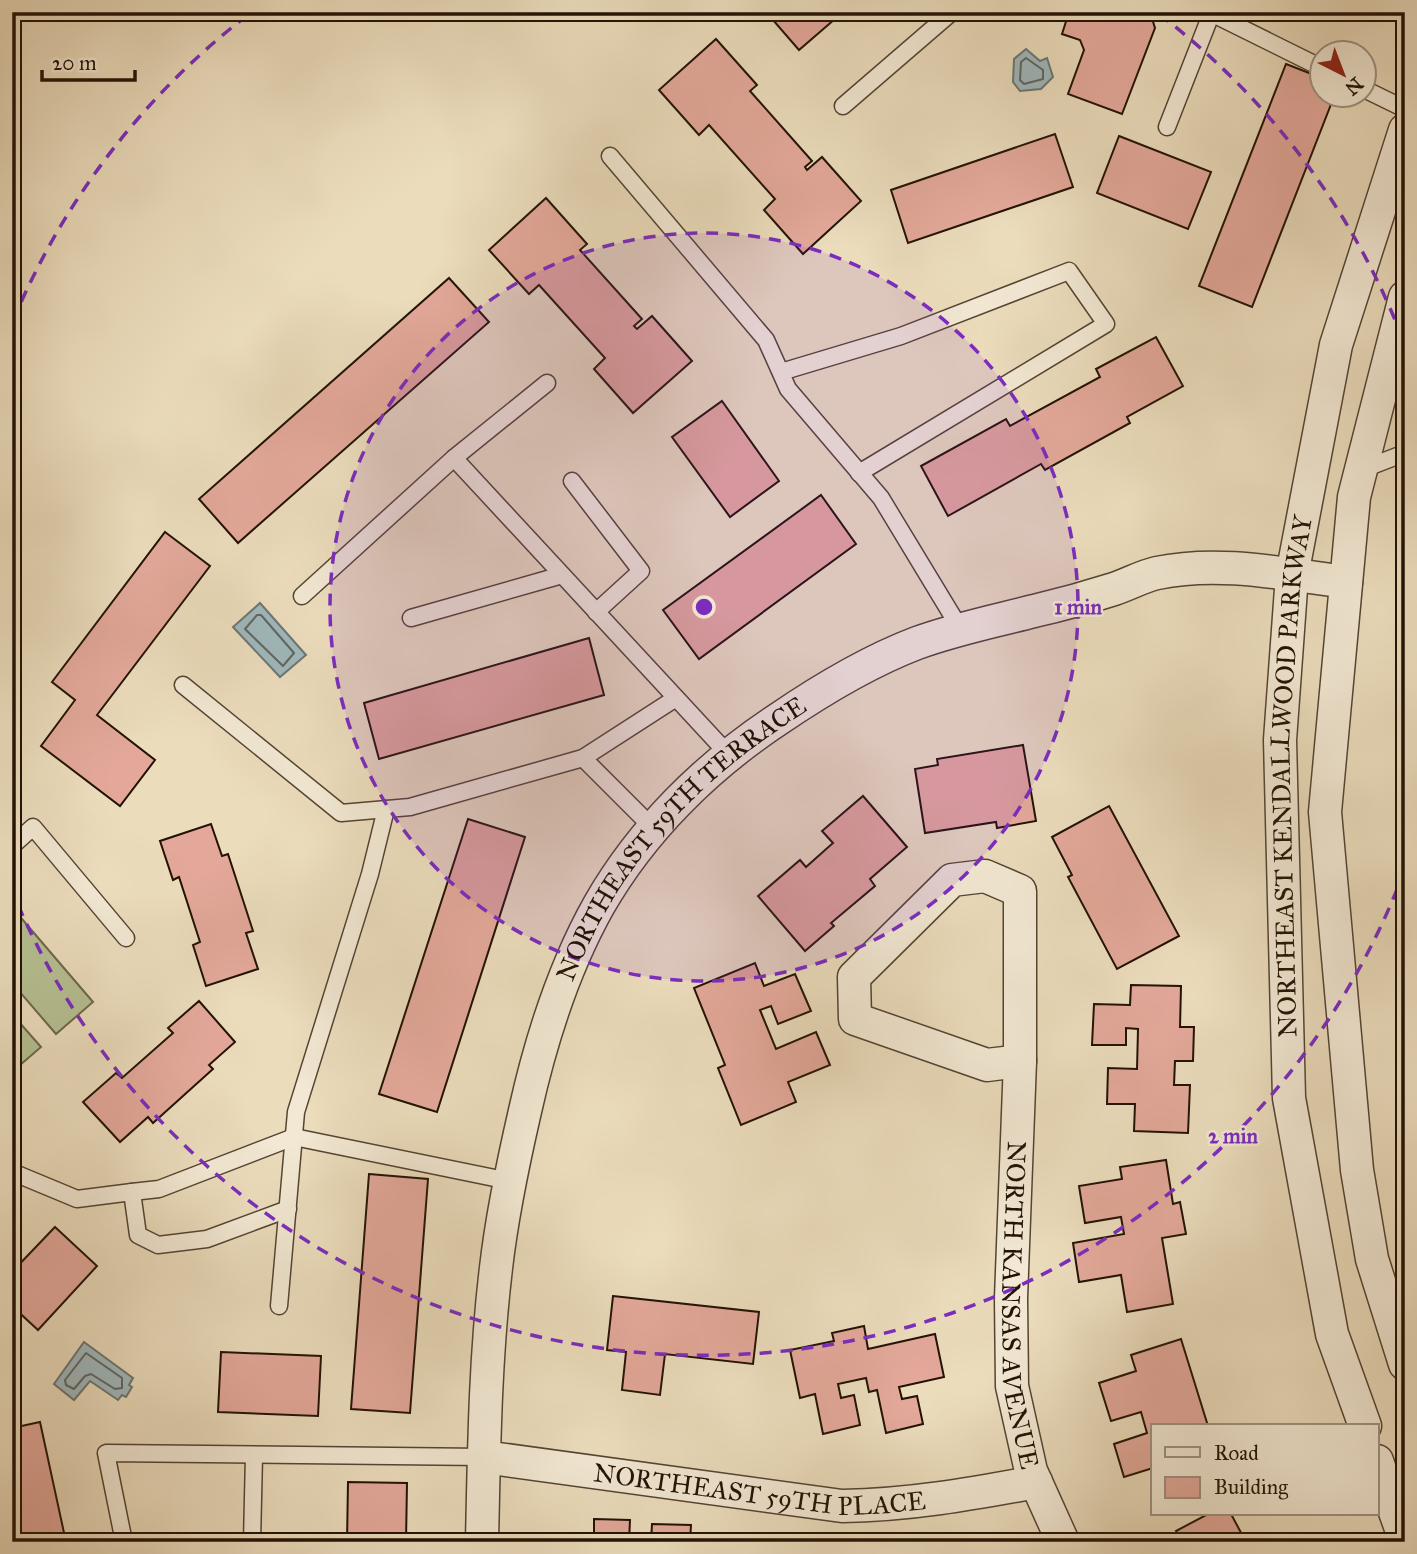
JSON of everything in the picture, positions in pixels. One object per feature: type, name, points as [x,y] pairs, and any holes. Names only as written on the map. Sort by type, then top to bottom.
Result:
[{"type":"street","name":"NORTHEAST KENDALLWOOD PARKWAY","points":[[1364,1424],[1332,1334],[1289,1098],[1280,740],[1292,575],[1336,345],[1405,130]]},
{"type":"street","name":"NORTHEAST KENDALLWOOD PARKWAY","points":[[1403,306],[1359,471],[1325,812],[1357,1170],[1372,1259],[1405,1364]]},
{"type":"street","name":"NORTHEAST 59TH TERRACE","points":[[482,1542],[486,1375],[495,1280],[509,1181],[533,1075],[561,982],[600,902],[670,810],[729,755],[818,692],[877,660],[961,630],[1111,590],[1153,573],[1201,567],[1346,582]]},
{"type":"street","name":"NORTH KANSAS AVENUE","points":[[1020,1061],[987,1065],[855,1020],[855,977],[952,880],[985,876],[1020,891],[1020,1061],[1012,1298],[1012,1386],[1036,1482],[1063,1542]]},
{"type":"street","name":"NORTHEAST 59TH PLACE","points":[[484,1457],[842,1506],[892,1506],[1036,1482]]},
{"type":"street","points":[[1378,1464],[1405,1540]]},
{"type":"lane","points":[[843,106],[951,12]]},
{"type":"lane","points":[[1167,127],[1211,13],[1308,61]]},
{"type":"lane","points":[[1378,96],[1405,109]]},
{"type":"lane","points":[[610,156],[766,340],[788,389],[881,498],[961,630]]},
{"type":"lane","points":[[781,372],[901,337],[1069,271],[1106,324],[859,473]]},
{"type":"lane","points":[[302,596],[454,458],[547,383]]},
{"type":"lane","points":[[1359,471],[1405,453]]},
{"type":"lane","points":[[454,458],[729,755]]},
{"type":"lane","points":[[572,481],[641,571],[596,612]]},
{"type":"lane","points":[[411,618],[562,575]]},
{"type":"lane","points":[[183,685],[341,813],[410,807],[583,758],[676,698]]},
{"type":"lane","points":[[583,758],[654,829]]},
{"type":"lane","points":[[279,1306],[296,1112],[370,874],[386,809]]},
{"type":"lane","points":[[12,846],[33,827],[126,938]]},
{"type":"lane","points":[[12,1172],[77,1199],[159,1189],[294,1137],[509,1181]]},
{"type":"lane","points":[[132,1192],[138,1235],[158,1245],[207,1239],[288,1209]]},
{"type":"lane","points":[[124,1542],[106,1453],[484,1457]]},
{"type":"lane","points":[[252,1542],[254,1455]]},
{"type":"green space","points":[[22,919],[93,1002],[56,1034],[12,983],[12,927]]},
{"type":"green space","points":[[12,1014],[41,1047],[12,1072]]},
{"type":"water","points":[[1026,49],[1040,61],[1047,58],[1053,77],[1041,89],[1020,91],[1013,82],[1014,59]]},
{"type":"water","points":[[260,603],[306,655],[280,677],[233,627]]},
{"type":"water","points":[[84,1342],[133,1378],[129,1385],[132,1387],[126,1397],[122,1395],[118,1400],[90,1381],[74,1400],[54,1384]]},
{"type":"building","points":[[766,12],[843,12],[799,50]]},
{"type":"building","points":[[1069,12],[1150,12],[1155,28],[1122,114],[1068,94],[1084,50],[1080,40],[1062,34]]},
{"type":"building","points":[[716,39],[757,85],[750,91],[812,161],[805,167],[807,170],[822,157],[861,201],[803,254],[764,210],[775,199],[709,125],[699,135],[659,90]]},
{"type":"building","points":[[1286,64],[1308,73],[1308,108],[1330,108],[1252,307],[1199,286]]},
{"type":"building","points":[[1055,134],[1073,187],[908,243],[891,190]]},
{"type":"building","points":[[1119,136],[1211,172],[1188,229],[1097,193]]},
{"type":"building","points":[[546,198],[587,244],[580,250],[642,319],[634,326],[637,329],[652,316],[692,361],[633,413],[594,369],[605,358],[539,285],[529,294],[489,250]]},
{"type":"building","points":[[449,278],[489,322],[238,543],[199,499]]},
{"type":"building","points":[[1156,337],[1183,386],[1127,417],[1130,423],[1045,470],[1041,464],[948,516],[921,466],[1006,419],[1010,426],[1100,377],[1096,369]]},
{"type":"building","points":[[722,401],[779,481],[730,517],[672,437]]},
{"type":"building","points":[[821,495],[856,544],[699,659],[663,610]]},
{"type":"building","points":[[165,532],[210,566],[97,715],[155,760],[120,806],[41,746],[75,700],[52,682]]},
{"type":"building","points":[[589,638],[604,695],[379,759],[364,703]]},
{"type":"building","points":[[1023,745],[1036,821],[997,828],[996,822],[925,833],[915,769],[938,765],[937,759]]},
{"type":"building","points":[[863,796],[907,847],[870,879],[875,886],[831,923],[834,926],[805,951],[758,896],[800,860],[806,867],[833,843],[822,831]]},
{"type":"building","points":[[1109,806],[1179,936],[1117,969],[1068,877],[1072,875],[1052,837]]},
{"type":"building","points":[[468,819],[525,837],[437,1112],[379,1094]]},
{"type":"building","points":[[211,824],[222,856],[228,854],[253,931],[246,933],[258,969],[206,986],[193,945],[200,942],[179,877],[173,880],[160,841]]},
{"type":"building","points":[[755,963],[764,986],[795,974],[811,1011],[778,1024],[771,1006],[760,1010],[776,1049],[816,1032],[830,1065],[788,1082],[796,1102],[741,1125],[718,1068],[725,1065],[694,988]]},
{"type":"building","points":[[1131,985],[1181,986],[1180,1027],[1194,1027],[1193,1061],[1175,1061],[1174,1085],[1190,1085],[1188,1133],[1134,1131],[1135,1104],[1107,1104],[1108,1068],[1137,1069],[1138,1029],[1126,1028],[1126,1045],[1092,1045],[1094,1004],[1130,1005]]},
{"type":"building","points":[[199,1001],[235,1042],[209,1065],[213,1069],[153,1123],[148,1117],[120,1142],[83,1102],[116,1073],[122,1078],[173,1033],[168,1028]]},
{"type":"building","points":[[1166,1160],[1173,1204],[1180,1202],[1186,1234],[1162,1238],[1173,1304],[1127,1312],[1121,1275],[1079,1282],[1073,1243],[1124,1234],[1121,1217],[1085,1223],[1079,1186],[1122,1179],[1120,1167]]},
{"type":"building","points":[[369,1174],[428,1179],[410,1413],[351,1409]]},
{"type":"building","points":[[55,1227],[97,1266],[38,1330],[12,1306],[12,1272]]},
{"type":"building","points":[[613,1296],[759,1312],[753,1364],[665,1354],[660,1395],[622,1390],[626,1352],[607,1350]]},
{"type":"building","points":[[864,1326],[868,1349],[935,1334],[944,1377],[899,1387],[902,1399],[917,1396],[923,1424],[886,1433],[877,1390],[869,1392],[866,1378],[838,1384],[841,1398],[854,1395],[860,1425],[823,1434],[815,1394],[800,1398],[790,1350],[834,1341],[832,1333]]},
{"type":"building","points":[[1181,1339],[1207,1424],[1151,1424],[1151,1469],[1124,1477],[1114,1444],[1147,1433],[1141,1412],[1111,1421],[1099,1383],[1136,1371],[1131,1355]]},
{"type":"building","points":[[221,1352],[321,1356],[318,1416],[218,1412]]},
{"type":"building","points":[[40,1422],[66,1542],[12,1542],[12,1428]]},
{"type":"building","points":[[348,1482],[407,1483],[406,1542],[347,1542]]},
{"type":"building","points":[[1204,1516],[1232,1516],[1246,1542],[1182,1542],[1176,1531]]},
{"type":"building","points":[[594,1519],[630,1520],[629,1542],[594,1542]]},
{"type":"building","points":[[652,1524],[691,1525],[690,1542],[651,1542]]}]
